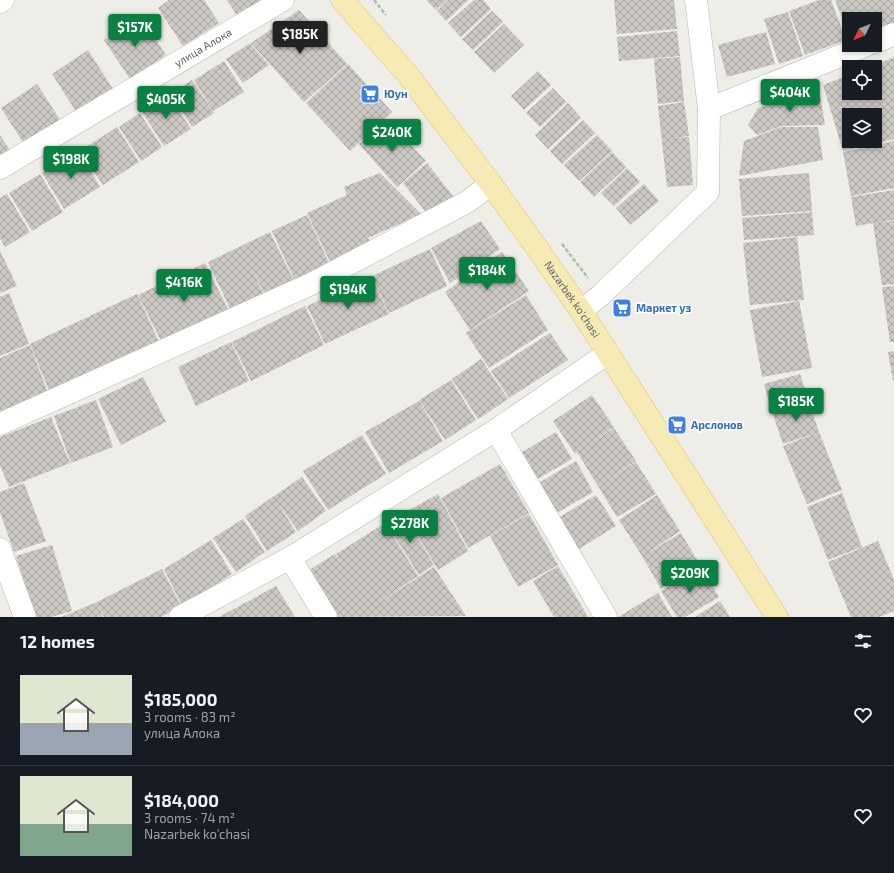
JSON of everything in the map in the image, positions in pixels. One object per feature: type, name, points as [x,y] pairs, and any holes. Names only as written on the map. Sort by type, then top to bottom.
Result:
[{"type":"main road","name":"Nazarbek ko'chasi","points":[[342,0],[408,75],[491,184],[581,311],[777,617]]},
{"type":"street","name":"улица Алока","points":[[0,168],[283,0]]},
{"type":"street","points":[[581,311],[601,295],[708,192],[709,108],[696,0]]},
{"type":"street","points":[[882,39],[894,34]]},
{"type":"street","points":[[709,108],[849,52]]},
{"type":"street","points":[[0,424],[311,284],[467,202],[491,184]]},
{"type":"street","points":[[180,617],[290,558],[496,430],[608,353]]},
{"type":"street","points":[[496,430],[606,617]]},
{"type":"street","points":[[0,550],[25,617]]},
{"type":"street","points":[[290,558],[326,617]]},
{"type":"building","points":[[169,0],[204,0],[219,23],[183,46],[158,8]]},
{"type":"building","points":[[227,0],[264,0],[238,17]]},
{"type":"building","points":[[426,0],[447,0],[436,10]]},
{"type":"building","points":[[448,0],[468,0],[446,21],[437,11]]},
{"type":"building","points":[[474,0],[483,0],[491,9],[461,37],[448,23]]},
{"type":"building","points":[[614,0],[674,0],[677,29],[617,34]]},
{"type":"building","points":[[819,0],[831,0],[842,29],[842,41],[805,55],[789,11]]},
{"type":"building","points":[[835,0],[894,0],[894,23],[882,27],[882,12],[842,12],[842,18]]},
{"type":"building","points":[[299,10],[347,64],[304,102],[251,43]]},
{"type":"building","points":[[492,11],[503,22],[473,50],[462,39]]},
{"type":"building","points":[[788,12],[803,56],[779,64],[764,19]]},
{"type":"building","points":[[140,17],[166,55],[130,79],[104,40]]},
{"type":"building","points":[[504,24],[524,45],[494,73],[474,52]]},
{"type":"building","points":[[677,31],[680,56],[619,61],[617,37]]},
{"type":"building","points":[[766,32],[775,64],[727,77],[718,45]]},
{"type":"building","points":[[250,43],[269,65],[243,83],[226,59]]},
{"type":"building","points":[[88,50],[113,89],[77,113],[52,74]]},
{"type":"building","points":[[680,57],[684,101],[658,104],[654,59]]},
{"type":"building","points":[[894,57],[894,139],[882,142],[882,108],[842,108],[842,148],[823,85],[842,78],[842,100],[882,100],[882,62]]},
{"type":"building","points":[[224,61],[244,92],[213,111],[194,80]]},
{"type":"building","points":[[348,64],[392,112],[350,151],[306,103]]},
{"type":"building","points":[[538,71],[551,85],[524,110],[511,96]]},
{"type":"building","points":[[192,80],[214,113],[192,127],[171,94]]},
{"type":"building","points":[[37,84],[62,123],[26,147],[1,108]]},
{"type":"building","points":[[553,88],[566,102],[540,127],[526,113]]},
{"type":"building","points":[[819,88],[825,125],[781,126],[757,135],[748,125],[758,108]]},
{"type":"building","points":[[169,95],[191,129],[164,146],[142,112]]},
{"type":"building","points":[[684,102],[689,136],[672,138],[689,137],[693,185],[667,187],[658,106]]},
{"type":"building","points":[[568,103],[581,118],[548,149],[535,135]]},
{"type":"building","points":[[140,113],[162,147],[141,161],[119,127]]},
{"type":"building","points":[[387,119],[426,161],[397,187],[359,144]]},
{"type":"building","points":[[583,120],[595,133],[562,164],[550,151]]},
{"type":"building","points":[[117,127],[139,162],[103,185],[80,151]]},
{"type":"building","points":[[781,127],[818,127],[823,160],[739,176],[744,141]]},
{"type":"building","points":[[0,135],[13,155],[0,163]]},
{"type":"building","points":[[597,135],[612,151],[579,181],[564,165]]},
{"type":"building","points":[[894,141],[894,188],[851,196],[843,152],[862,148],[882,148],[882,144]]},
{"type":"building","points":[[842,148],[856,148],[843,151]]},
{"type":"building","points":[[78,151],[100,187],[64,209],[42,173]]},
{"type":"building","points":[[612,152],[626,167],[594,197],[580,182]]},
{"type":"building","points":[[427,163],[453,196],[428,215],[403,183]]},
{"type":"building","points":[[627,168],[640,182],[614,206],[601,193]]},
{"type":"building","points":[[380,173],[421,214],[368,238],[372,245],[331,264],[307,213],[347,195],[344,187]]},
{"type":"building","points":[[809,173],[812,211],[742,216],[739,179]]},
{"type":"building","points":[[40,174],[63,212],[32,231],[9,193]]},
{"type":"building","points":[[644,184],[659,201],[630,225],[616,208]]},
{"type":"building","points":[[894,190],[894,220],[876,223],[894,221],[894,284],[882,285],[873,223],[856,226],[851,197]]},
{"type":"building","points":[[7,194],[30,232],[5,247],[0,238],[0,198]]},
{"type":"building","points":[[812,212],[814,235],[744,240],[742,218]]},
{"type":"building","points":[[307,215],[330,265],[295,281],[272,231]]},
{"type":"building","points":[[481,221],[500,249],[450,283],[431,248]]},
{"type":"building","points":[[270,232],[294,281],[265,295],[250,263],[264,295],[231,311],[208,262]]},
{"type":"building","points":[[797,237],[804,300],[750,305],[743,243]]},
{"type":"building","points":[[430,249],[447,286],[389,313],[372,276]]},
{"type":"building","points":[[0,251],[17,286],[0,293]]},
{"type":"building","points":[[502,252],[529,291],[470,330],[445,292]]},
{"type":"building","points":[[205,263],[229,311],[162,343],[138,295]]},
{"type":"building","points":[[371,276],[389,314],[325,344],[307,306]]},
{"type":"building","points":[[894,286],[894,342],[890,342],[882,287]]},
{"type":"building","points":[[9,293],[29,344],[0,356],[0,297]]},
{"type":"building","points":[[137,294],[160,344],[50,393],[30,344]]},
{"type":"building","points":[[526,295],[548,330],[489,368],[466,333]]},
{"type":"building","points":[[799,301],[812,368],[762,377],[750,310]]},
{"type":"building","points":[[305,306],[324,345],[251,381],[232,342]]},
{"type":"building","points":[[550,333],[568,360],[509,398],[491,371]]},
{"type":"building","points":[[231,342],[249,381],[196,406],[178,367]]},
{"type":"building","points":[[30,345],[48,393],[0,412],[0,358]]},
{"type":"building","points":[[894,351],[894,381],[893,381],[888,352]]},
{"type":"building","points":[[481,359],[508,399],[478,419],[452,379]]},
{"type":"building","points":[[800,374],[808,399],[771,410],[764,384]]},
{"type":"building","points":[[143,377],[166,422],[121,445],[98,399]]},
{"type":"building","points":[[451,380],[476,420],[445,440],[419,400]]},
{"type":"building","points":[[592,395],[614,427],[588,445],[614,428],[636,461],[602,483],[636,462],[656,494],[617,517],[577,452],[575,454],[553,421]]},
{"type":"building","points":[[96,400],[113,447],[71,463],[54,416]]},
{"type":"building","points":[[808,400],[819,432],[783,444],[772,412]]},
{"type":"building","points":[[419,401],[443,441],[389,473],[365,432]]},
{"type":"building","points":[[51,417],[70,463],[9,487],[0,465],[0,437]]},
{"type":"building","points":[[556,432],[572,459],[534,481],[519,454]]},
{"type":"building","points":[[819,432],[842,490],[807,504],[783,446]]},
{"type":"building","points":[[362,435],[386,474],[328,510],[303,471]]},
{"type":"building","points":[[576,461],[593,492],[555,514],[537,484]]},
{"type":"building","points":[[500,464],[529,513],[468,548],[441,498]]},
{"type":"building","points":[[302,477],[326,511],[298,531],[278,503],[296,532],[267,551],[245,516]]},
{"type":"building","points":[[24,483],[46,541],[14,552],[0,512],[0,492]]},
{"type":"building","points":[[842,493],[862,547],[828,560],[807,507]]},
{"type":"building","points":[[438,494],[468,551],[438,570],[404,513]]},
{"type":"building","points":[[596,495],[616,526],[577,550],[558,518]]},
{"type":"building","points":[[657,495],[680,531],[646,554],[681,533],[700,565],[661,589],[619,520]]},
{"type":"building","points":[[403,513],[434,565],[419,575],[386,523]]},
{"type":"building","points":[[529,514],[558,565],[518,587],[490,536]]},
{"type":"building","points":[[243,519],[265,552],[236,572],[213,538]]},
{"type":"building","points":[[385,523],[418,576],[369,609],[434,567],[466,616],[333,617],[306,572],[335,554],[342,565],[336,554]]},
{"type":"building","points":[[211,540],[232,574],[182,606],[164,569]]},
{"type":"building","points":[[878,541],[894,580],[894,611],[879,617],[851,617],[828,562]]},
{"type":"building","points":[[52,545],[72,611],[51,617],[35,617],[16,556]]},
{"type":"building","points":[[558,566],[588,617],[554,617],[533,581]]},
{"type":"building","points":[[701,567],[719,597],[685,617],[677,617],[661,591]]},
{"type":"building","points":[[162,569],[181,606],[161,617],[104,617],[99,606],[103,617],[61,617],[97,602]]},
{"type":"building","points":[[276,586],[295,617],[219,617]]},
{"type":"building","points":[[658,593],[672,617],[618,617]]},
{"type":"building","points":[[720,601],[730,617],[695,617]]},
{"type":"place","name":"Юун","points":[[370,94]]},
{"type":"place","name":"Маркет уз","points":[[622,308]]},
{"type":"place","name":"Арслонов","points":[[677,425]]}]
